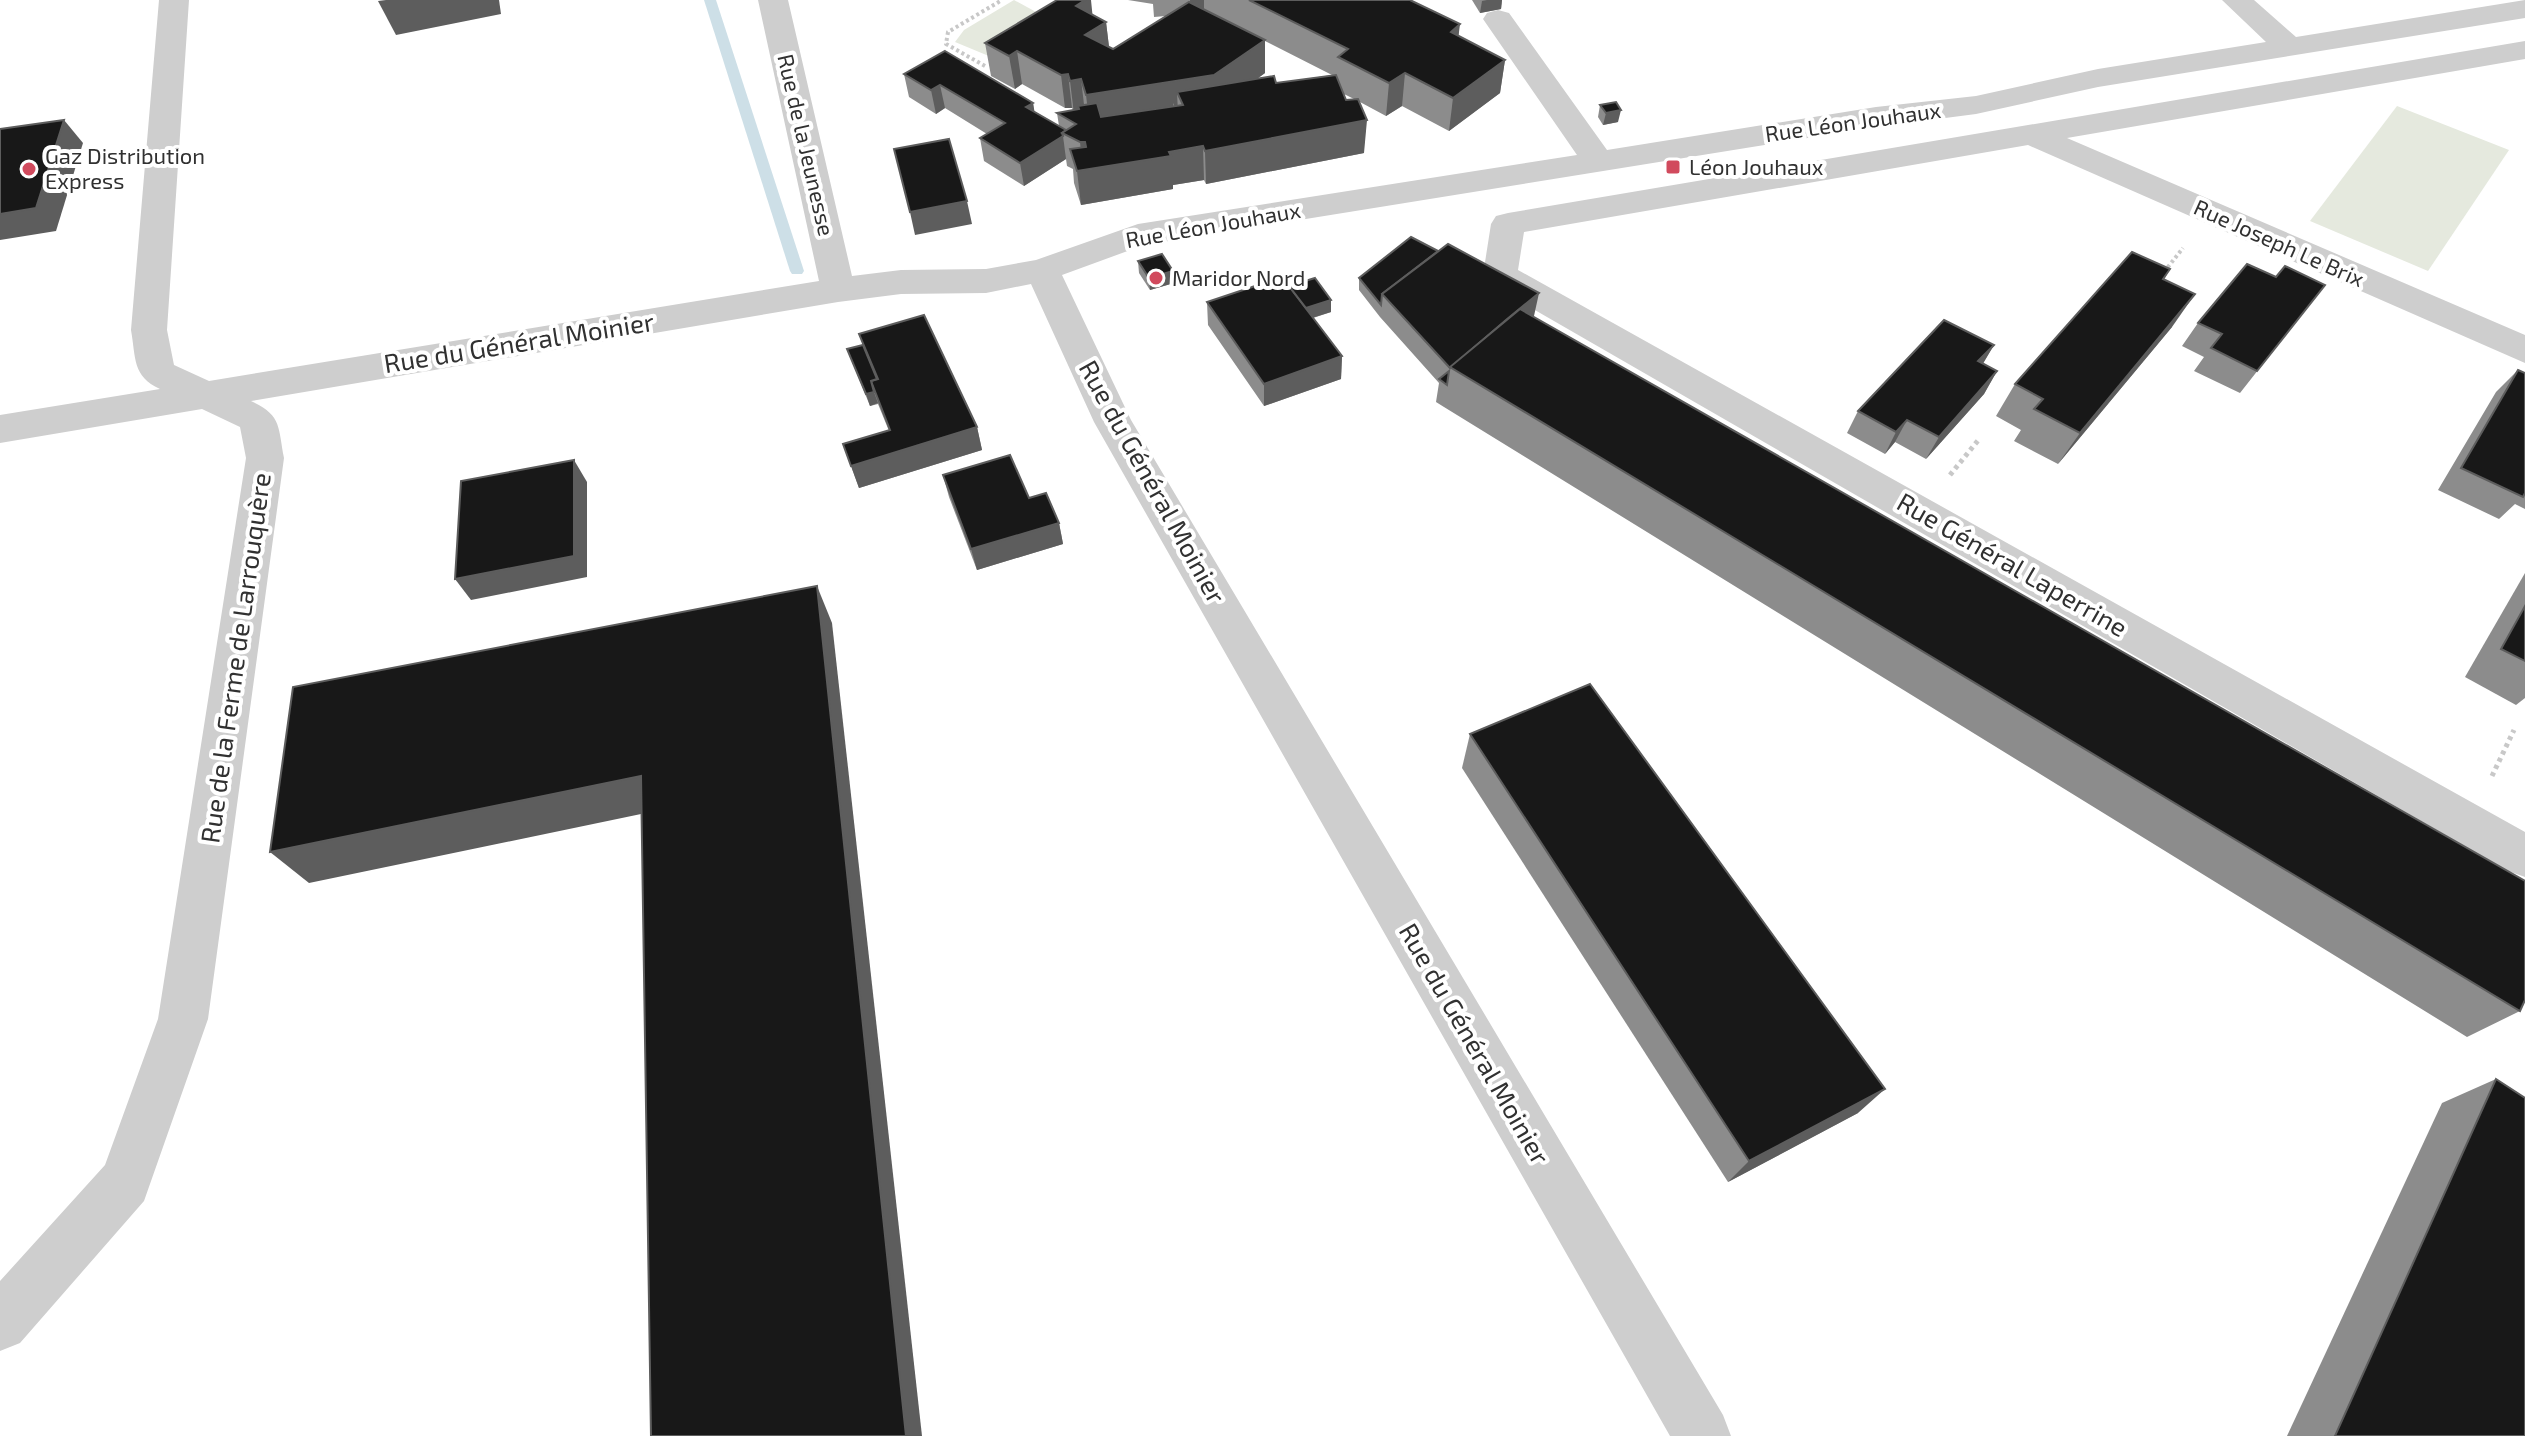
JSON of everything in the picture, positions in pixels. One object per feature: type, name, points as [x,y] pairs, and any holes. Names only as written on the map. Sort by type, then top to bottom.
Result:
[{"type":"street","name":"Rue de la Ferme de Larrouquère","points":[[0,1323],[125,1182],[183,1019],[265,458],[257,419],[157,372],[149,330],[174,0]]},
{"type":"street","name":"Rue de la Jeunesse","points":[[773,0],[838,290]]},
{"type":"street","points":[[2237,0],[2290,47]]},
{"type":"street","name":"Rue Léon Jouhaux","points":[[1042,270],[1138,235],[1876,117],[1976,105],[2098,78],[2525,9]]},
{"type":"street","points":[[1498,19],[1599,162]]},
{"type":"street","points":[[2032,135],[2525,50]]},
{"type":"street","name":"Rue Joseph Le Brix","points":[[2032,135],[2525,350]]},
{"type":"street","name":"Rue Général Laperrine","points":[[2032,135],[1508,224],[1500,275],[2525,856]]},
{"type":"street","name":"Rue du Général Moinier","points":[[0,429],[838,290],[901,282],[986,281],[1042,270],[1113,422],[1702,1436]]},
{"type":"path","points":[[985,66],[946,44],[948,32],[1002,0]]},
{"type":"path","points":[[2155,282],[2211,213]]},
{"type":"shaded area","points":[[1014,0],[1058,24],[996,59],[955,42],[964,30]]},
{"type":"shaded area","points":[[2397,106],[2509,150],[2428,271],[2310,221]]},
{"type":"building","points":[[1057,0],[1085,0],[1076,6],[1106,22],[1085,35],[1113,49],[1189,2],[1265,40],[1214,75],[1086,95],[1081,79],[1070,81],[1068,74],[1061,75],[1017,51],[1009,56],[985,43]]},
{"type":"building","points":[[1249,0],[1410,0],[1460,24],[1451,32],[1505,60],[1453,98],[1405,73],[1389,83],[1338,57],[1348,49]]},
{"type":"building","points":[[945,51],[1033,103],[1026,107],[1066,130],[1063,136],[1020,163],[980,138],[1005,123],[940,85],[931,90],[904,74]]},
{"type":"building","points":[[1336,75],[1346,100],[1358,99],[1367,120],[1205,151],[1203,146],[1169,152],[1171,156],[1077,171],[1070,149],[1086,147],[1085,142],[1062,133],[1076,124],[1057,113],[1097,103],[1101,117],[1183,105],[1177,92],[1274,76],[1276,83]]},
{"type":"building","points":[[1616,102],[1621,110],[1606,113],[1600,105]]},
{"type":"building","points":[[64,120],[36,208],[0,214],[0,129]]},
{"type":"building","points":[[949,139],[967,201],[910,212],[894,149]]},
{"type":"building","points":[[1411,237],[1438,251],[1382,294],[1381,305],[1359,278]]},
{"type":"building","points":[[1448,244],[1539,293],[1450,368],[1382,294]]},
{"type":"building","points":[[2132,252],[2170,269],[2163,279],[2195,294],[2080,433],[2034,409],[2043,399],[2015,384]]},
{"type":"building","points":[[1162,254],[1173,271],[1149,278],[1138,261]]},
{"type":"building","points":[[2247,264],[2276,277],[2285,266],[2325,285],[2257,371],[2211,348],[2222,334],[2198,323]]},
{"type":"building","points":[[1282,277],[1342,356],[1264,384],[1207,302]]},
{"type":"building","points":[[1315,278],[1331,300],[1306,308],[1289,286]]},
{"type":"building","points":[[1520,309],[2525,881],[2525,1000],[2520,1011],[1450,367]]},
{"type":"building","points":[[924,315],[977,427],[851,466],[843,444],[890,430],[871,381],[878,379],[859,334]]},
{"type":"building","points":[[1944,320],[1994,345],[1978,361],[1997,371],[1939,437],[1907,420],[1896,432],[1858,411]]},
{"type":"building","points":[[863,345],[877,379],[871,381],[874,392],[866,394],[847,349]]},
{"type":"building","points":[[2518,370],[2525,373],[2523,497],[2461,468]]},
{"type":"building","points":[[1449,371],[1447,385],[1439,379]]},
{"type":"building","points":[[1010,455],[1029,498],[1046,493],[1059,523],[971,549],[943,475]]},
{"type":"building","points":[[574,460],[574,556],[455,579],[461,481]]},
{"type":"building","points":[[817,586],[906,1436],[651,1436],[641,776],[270,852],[293,687]]},
{"type":"building","points":[[2525,606],[2525,661],[2501,649]]},
{"type":"building","points":[[1590,684],[1885,1089],[1749,1161],[1470,734]]},
{"type":"building","points":[[2496,1079],[2525,1098],[2525,1436],[2335,1436]]},
{"type":"waterway","points":[[710,0],[797,271]]},
{"type":"place","name":"Léon Jouhaux","points":[[1673,167]]},
{"type":"place","name":"Gaz Distribution Express","points":[[29,169]]},
{"type":"place","name":"Maridor Nord","points":[[1156,278]]}]
